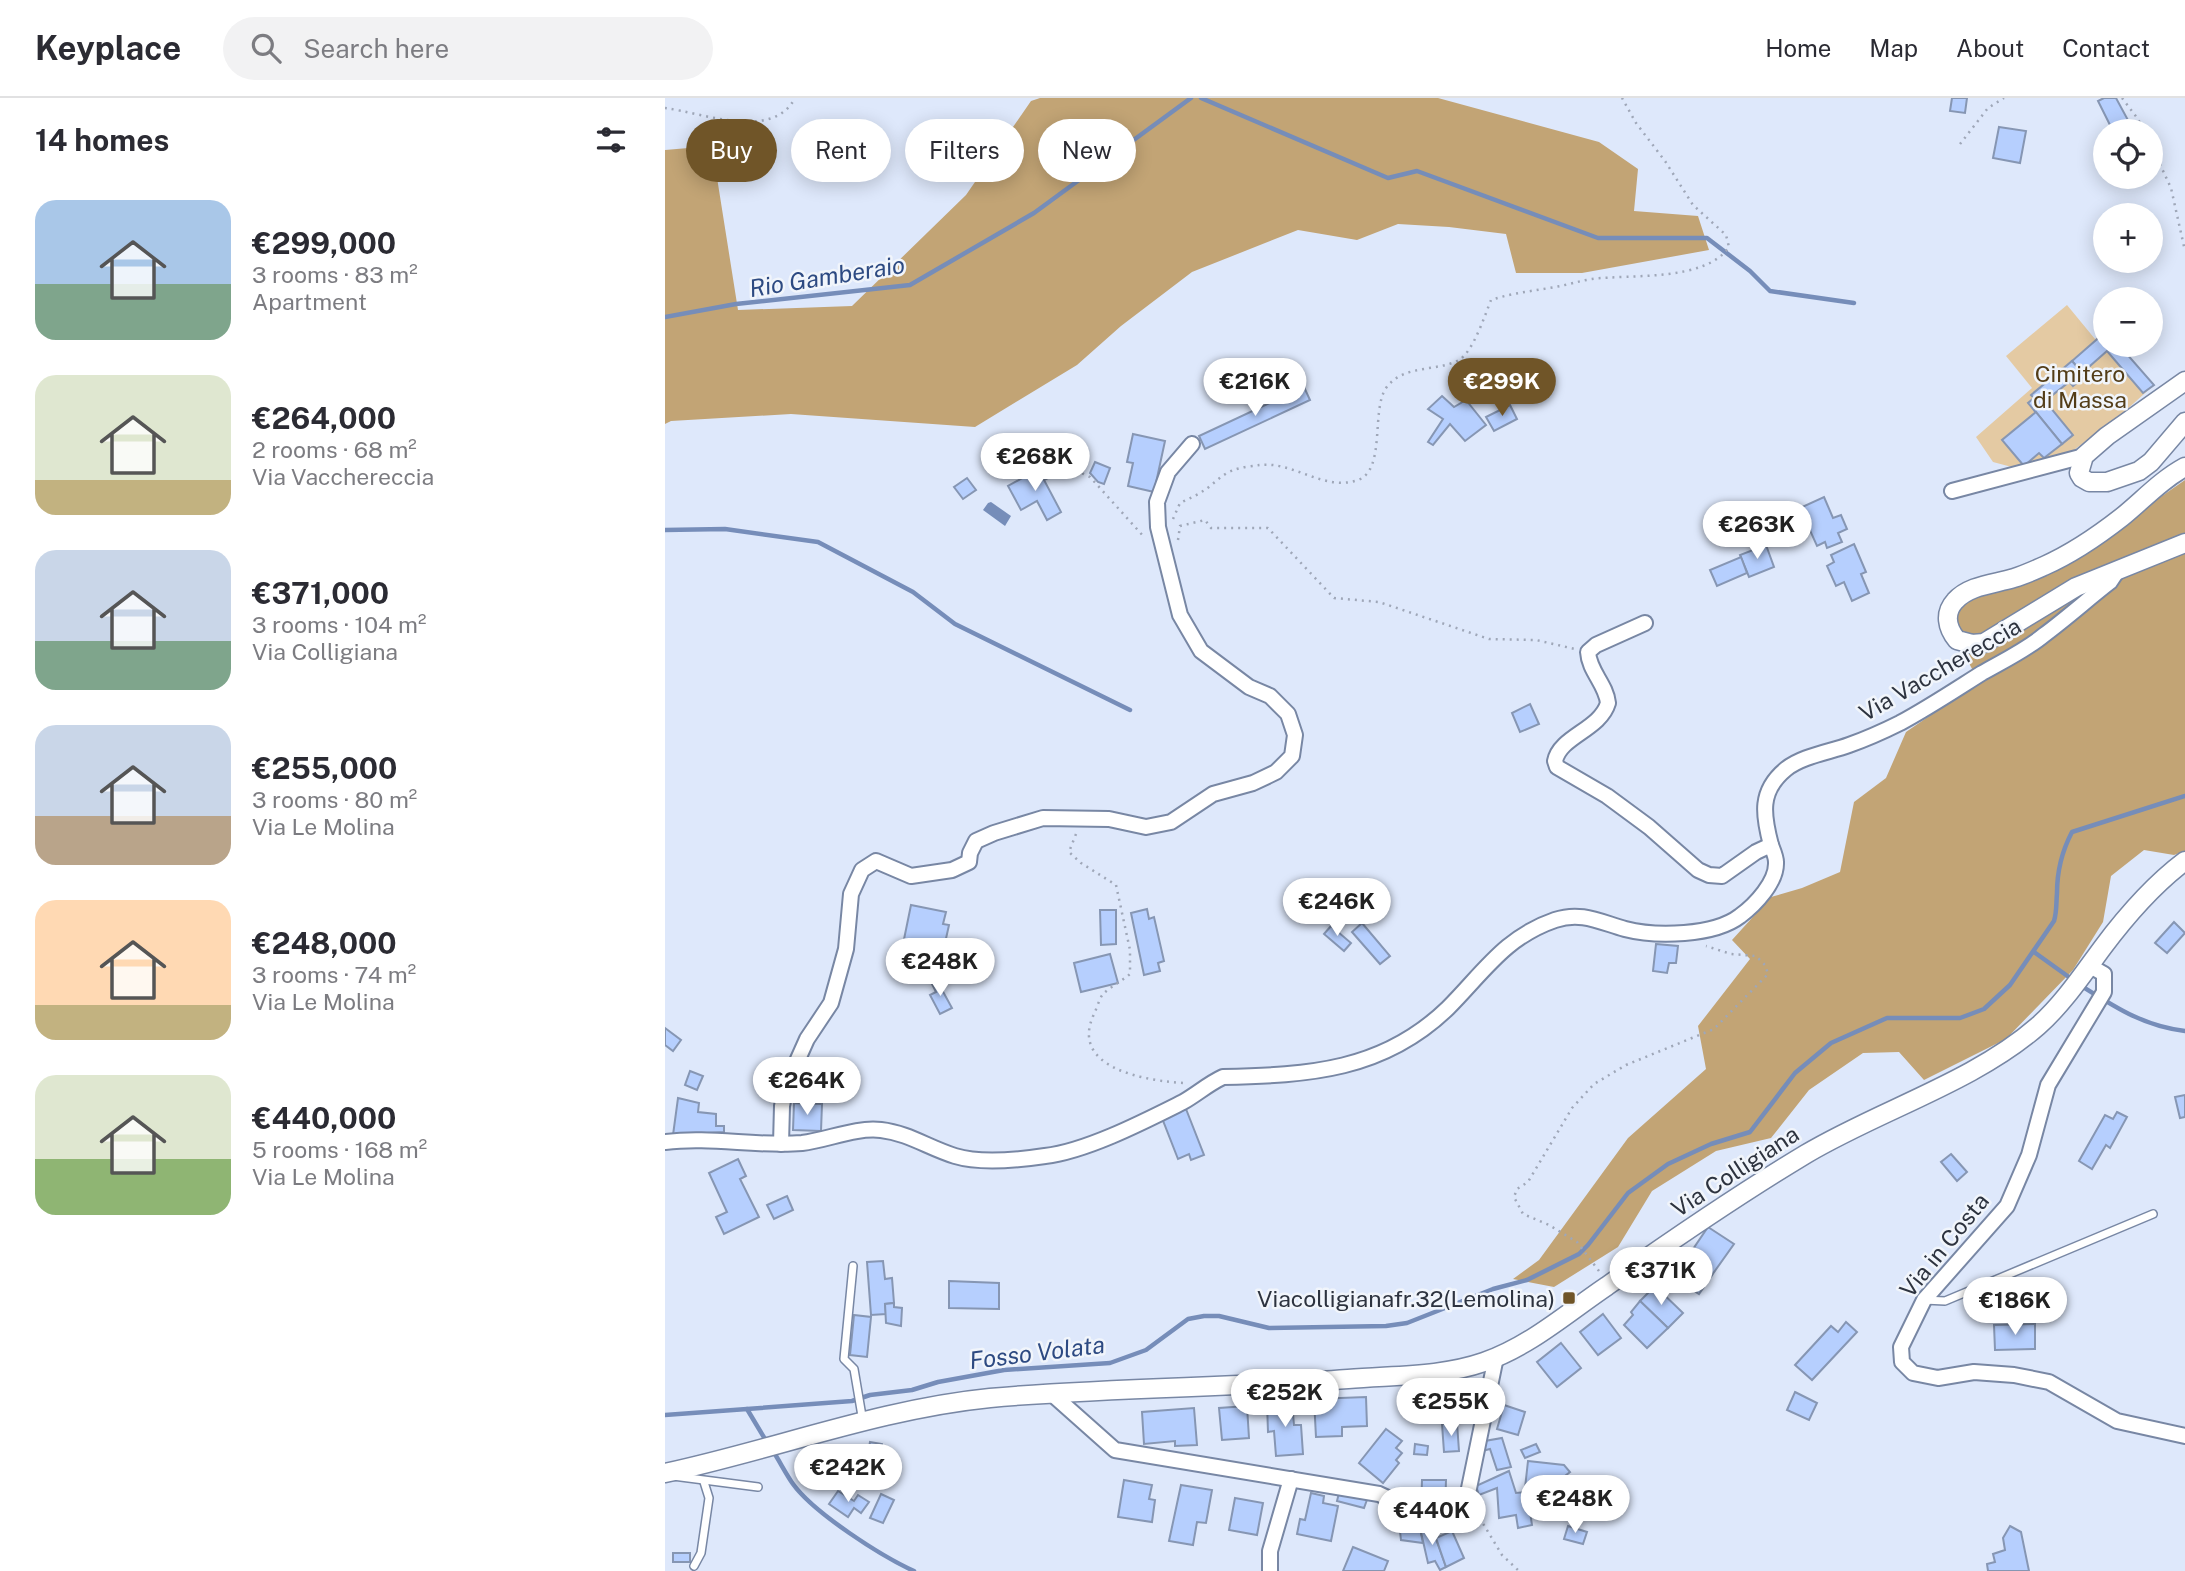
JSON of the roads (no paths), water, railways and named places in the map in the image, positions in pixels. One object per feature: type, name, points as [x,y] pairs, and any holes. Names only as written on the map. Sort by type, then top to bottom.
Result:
[{"type":"street","points":[[1952,491],[2084,456],[2107,436],[2185,381]]},
{"type":"street","points":[[2084,456],[2080,473],[2089,482],[2108,482],[2124,477],[2146,467],[2185,422]]},
{"type":"street","points":[[781,1144],[782,1106],[786,1086],[807,1039],[831,1003],[846,950],[851,894],[862,870],[876,861],[911,876],[952,870],[968,862],[976,841],[1043,818],[1109,818],[1146,827],[1171,822],[1213,794],[1253,783],[1276,772],[1291,756],[1294,735],[1288,714],[1270,696],[1249,687],[1201,651],[1180,615],[1171,549],[1158,527],[1157,502],[1168,472],[1192,444]]},
{"type":"street","points":[[2185,467],[2172,474],[2122,517],[2047,565],[1964,594],[1954,601],[1948,612],[1949,626],[1957,640],[1972,644],[1984,643],[2075,587],[2185,543]]},
{"type":"street","name":"Via Vacchereccia","points":[[665,1142],[713,1139],[804,1143],[876,1129],[911,1136],[964,1158],[1047,1156],[1066,1152],[1120,1131],[1186,1100],[1209,1083],[1223,1077],[1318,1071],[1340,1067],[1384,1052],[1434,1021],[1505,948],[1553,920],[1572,915],[1591,917],[1625,929],[1653,934],[1707,930],[1738,918],[1754,904],[1772,880],[1776,862],[1764,807],[1775,780],[1788,767],[1852,744],[1902,722],[2043,637],[2109,582],[2119,569]]},
{"type":"street","points":[[1644,623],[1596,645],[1588,652],[1589,661],[1608,703],[1601,717],[1560,748],[1555,761],[1557,767],[1607,796],[1649,827],[1698,870],[1709,875],[1723,876],[1756,852],[1771,845]]},
{"type":"street","name":"Via Colligiana","points":[[665,1474],[863,1423],[959,1402],[1052,1394],[1284,1384],[1423,1373],[1458,1369],[1507,1354],[1731,1200],[1841,1133],[1952,1080],[2009,1049],[2041,1024],[2145,895],[2185,861]]},
{"type":"street","name":"Via in Costa","points":[[2090,966],[2104,974],[2104,992],[2048,1085],[2029,1155],[2007,1206],[1924,1300],[1901,1347],[1902,1362],[1913,1373],[1938,1378],[1974,1372],[2014,1375],[2049,1382],[2117,1420],[2185,1436]]},
{"type":"street","points":[[1052,1394],[1115,1450],[1379,1494],[1433,1519],[1456,1512],[1467,1498],[1496,1357]]},
{"type":"street","points":[[1270,1571],[1271,1552],[1291,1479]]},
{"type":"lane","points":[[1924,1300],[1945,1301],[2153,1214]]},
{"type":"lane","points":[[853,1266],[844,1359],[854,1369],[863,1423]]},
{"type":"lane","points":[[665,1474],[704,1482],[758,1488]]},
{"type":"lane","points":[[694,1566],[701,1553],[709,1498],[704,1482]]},
{"type":"water","points":[[991,502],[1011,516],[1005,526],[983,510]]},
{"type":"waterway","name":"Rio Gamberaio","points":[[665,317],[736,304],[910,285],[1034,213],[1191,98]]},
{"type":"waterway","points":[[1201,98],[1388,178],[1417,171],[1598,238],[1707,238],[1750,271],[1770,291],[1854,303]]},
{"type":"waterway","points":[[665,530],[725,529],[818,542],[913,592],[955,624],[1130,710]]},
{"type":"waterway","name":"Fosso Volata","points":[[747,1409],[852,1401],[870,1395],[912,1390],[938,1382],[1004,1370],[1110,1363],[1146,1350],[1188,1319],[1204,1316],[1219,1316],[1269,1328],[1386,1326],[1407,1323],[1493,1289],[1527,1280],[1579,1254],[1628,1193],[1668,1164],[1711,1144],[1750,1132],[1795,1073],[1831,1043],[1887,1018],[1960,1018],[1984,1009],[2010,985],[2054,921],[2059,869],[2072,832],[2185,796]]},
{"type":"waterway","points":[[2034,952],[2073,980]]},
{"type":"waterway","points":[[2080,985],[2143,1020],[2185,1031]]},
{"type":"waterway","points":[[665,1415],[747,1409],[768,1444]]},
{"type":"waterway","points":[[773,1451],[793,1484],[816,1508],[867,1545],[914,1571]]},
{"type":"place","name":"Viacolligianafr.32(Lemolina)","points":[[1569,1298]]},
{"type":"park label","name":"Cimitero di Massa","points":[[2080,386]]}]
